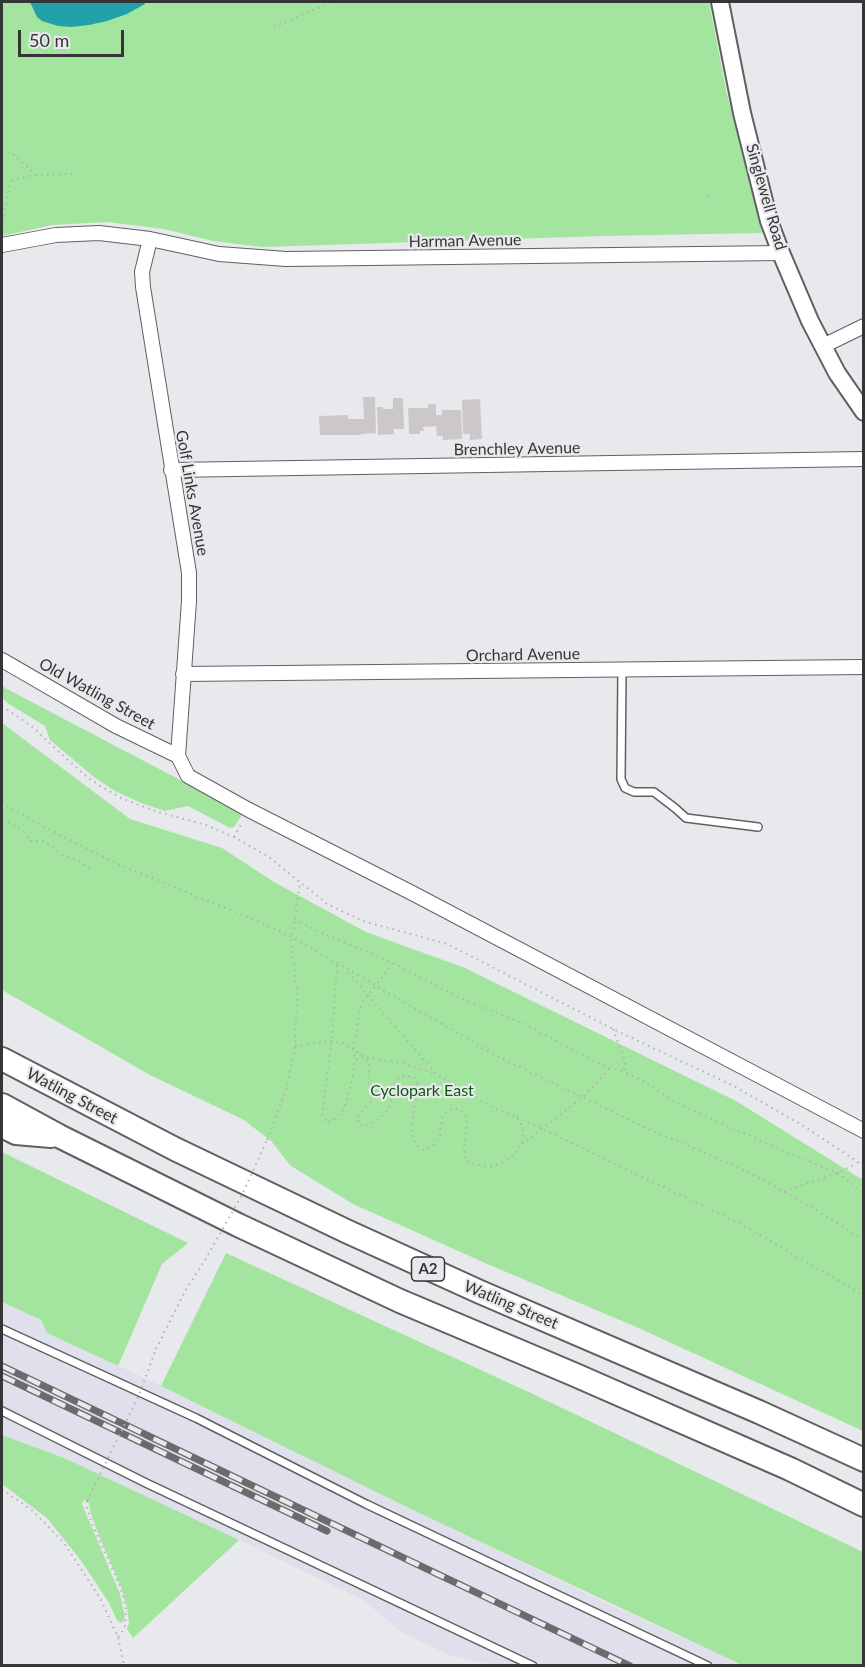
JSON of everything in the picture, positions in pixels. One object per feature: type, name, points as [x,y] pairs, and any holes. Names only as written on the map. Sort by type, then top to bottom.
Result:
[{"type":"highway","points":[[2,1043],[84,1103]]},
{"type":"highway","name":"Watling Street","points":[[2,1059],[174,1149],[346,1232],[864,1460]]},
{"type":"highway","name":"A2","points":[[2,1105],[238,1225],[400,1301],[747,1450],[864,1505]]},
{"type":"highway","points":[[2,1126],[16,1133],[59,1136]]},
{"type":"street","name":"Singlewell Road","points":[[720,2],[742,113],[770,221],[781,253],[810,321],[837,373],[864,411]]},
{"type":"street","name":"Harman Avenue","points":[[2,245],[41,237],[79,233],[150,239],[219,254],[286,259],[781,253]]},
{"type":"street","name":"Golf Links Avenue","points":[[150,239],[142,272],[142,287],[189,573],[178,756]]},
{"type":"street","points":[[823,346],[864,326]]},
{"type":"street","name":"Brenchley Avenue","points":[[171,470],[864,459]]},
{"type":"street","name":"Old Watling Street","points":[[2,660],[117,726],[178,756]]},
{"type":"street","name":"Orchard Avenue","points":[[183,674],[864,667]]},
{"type":"street","points":[[178,756],[188,776],[249,810],[414,894],[864,1131]]},
{"type":"lane","points":[[621,670],[621,779],[625,788],[634,792],[654,792],[686,818],[758,827]]},
{"type":"lane","points":[[2,1329],[196,1419],[366,1504],[708,1665]]},
{"type":"lane","points":[[2,1411],[146,1483],[533,1665]]},
{"type":"path","points":[[274,27],[332,2]]},
{"type":"path","points":[[2,149],[14,155],[36,175]]},
{"type":"path","points":[[3,222],[10,183],[15,179],[36,175],[74,174]]},
{"type":"path","points":[[708,198],[713,194]]},
{"type":"path","points":[[2,706],[34,728],[87,777],[106,790],[138,806],[201,824],[234,837],[268,857],[327,904],[363,921],[447,944],[612,1028],[734,1086],[802,1125],[864,1166]]},
{"type":"path","points":[[2,802],[44,827],[118,864],[292,937],[497,1056],[644,1127],[733,1165],[784,1191],[864,1239]]},
{"type":"path","points":[[234,837],[249,810]]},
{"type":"path","points":[[2,822],[7,822],[23,831],[29,841],[44,841],[63,855],[77,860],[93,871]]},
{"type":"path","points":[[118,1637],[125,1626],[124,1600],[93,1526],[87,1501],[184,1293],[242,1195],[286,1091],[296,1046],[297,992],[291,944],[300,883]]},
{"type":"path","points":[[295,919],[393,963],[462,999],[525,1024],[600,1064],[643,1081],[677,1103],[785,1152],[838,1173],[864,1193]]},
{"type":"path","points":[[337,965],[322,1115],[327,1123],[335,1119],[344,1109],[352,1081],[355,1060],[353,1049],[361,1005],[393,963]]},
{"type":"path","points":[[345,969],[436,1074]]},
{"type":"path","points":[[612,1028],[625,1062],[624,1072]]},
{"type":"path","points":[[296,1046],[331,1041],[343,1043],[364,1057],[369,1064],[368,1085],[375,1090],[374,1098],[357,1117],[359,1124],[366,1126],[378,1120],[389,1109],[395,1081],[401,1076],[414,1077],[419,1086],[412,1132],[416,1145],[423,1150],[436,1143],[440,1135],[442,1118],[449,1110],[456,1108],[465,1114],[467,1119],[465,1160],[472,1164],[492,1167],[510,1158],[522,1144],[584,1097],[610,1068]]},
{"type":"path","points":[[355,1060],[364,1057],[400,1063],[436,1074],[495,1109],[517,1117],[743,1225],[864,1297]]},
{"type":"path","points":[[517,1117],[523,1128],[522,1144]]},
{"type":"path","points":[[784,1191],[838,1173],[858,1162]]},
{"type":"path","points":[[2,1489],[33,1511],[64,1543],[100,1598],[118,1637],[124,1665]]},
{"type":"shaded area","points":[[2,1302],[41,1320],[47,1333],[169,1389],[600,1600],[742,1665],[497,1666],[449,1655],[403,1633],[363,1600],[239,1540],[2,1436]]},
{"type":"green space","points":[[2,2],[709,2],[726,90],[762,233],[263,247],[213,241],[164,229],[108,222],[52,225],[2,236]]},
{"type":"green space","points":[[2,686],[243,813],[234,827],[230,828],[188,806],[165,811],[115,791],[94,777],[50,740],[45,726],[2,698]]},
{"type":"green space","name":"Cyclopark East","points":[[2,723],[130,819],[222,848],[274,882],[366,932],[465,968],[736,1101],[863,1180],[863,1431],[634,1326],[353,1204],[291,1166],[271,1141],[244,1120],[150,1075],[2,990]]},
{"type":"green space","points":[[2,1152],[188,1243],[162,1264],[118,1366],[47,1333],[41,1320],[2,1302]]},
{"type":"green space","points":[[226,1253],[533,1394],[863,1552],[863,1665],[742,1665],[411,1509],[161,1386]]},
{"type":"green space","points":[[2,1435],[64,1458],[239,1540],[133,1638],[127,1629],[129,1623],[127,1607],[121,1587],[97,1531],[89,1503],[84,1500],[82,1504],[120,1594],[125,1617],[121,1623],[82,1562],[48,1519],[2,1484]]},
{"type":"water","points":[[30,2],[144,2],[145,4],[107,21],[71,27],[42,21],[37,17]]},
{"type":"building","points":[[363,397],[375,397],[376,433],[320,435],[319,416],[348,415],[348,419],[364,419]]},
{"type":"building","points":[[393,398],[403,398],[404,429],[394,429],[394,434],[378,435],[377,407],[393,409]]},
{"type":"building","points":[[480,399],[482,439],[470,440],[470,434],[463,434],[462,400]]},
{"type":"building","points":[[428,404],[436,404],[436,415],[442,415],[442,410],[461,410],[462,439],[443,440],[443,436],[437,436],[436,426],[423,427],[424,431],[420,431],[420,434],[409,434],[408,408],[428,408]]},
{"type":"railway","points":[[2,1366],[630,1666]]},
{"type":"railway","points":[[2,1376],[327,1531]]}]
